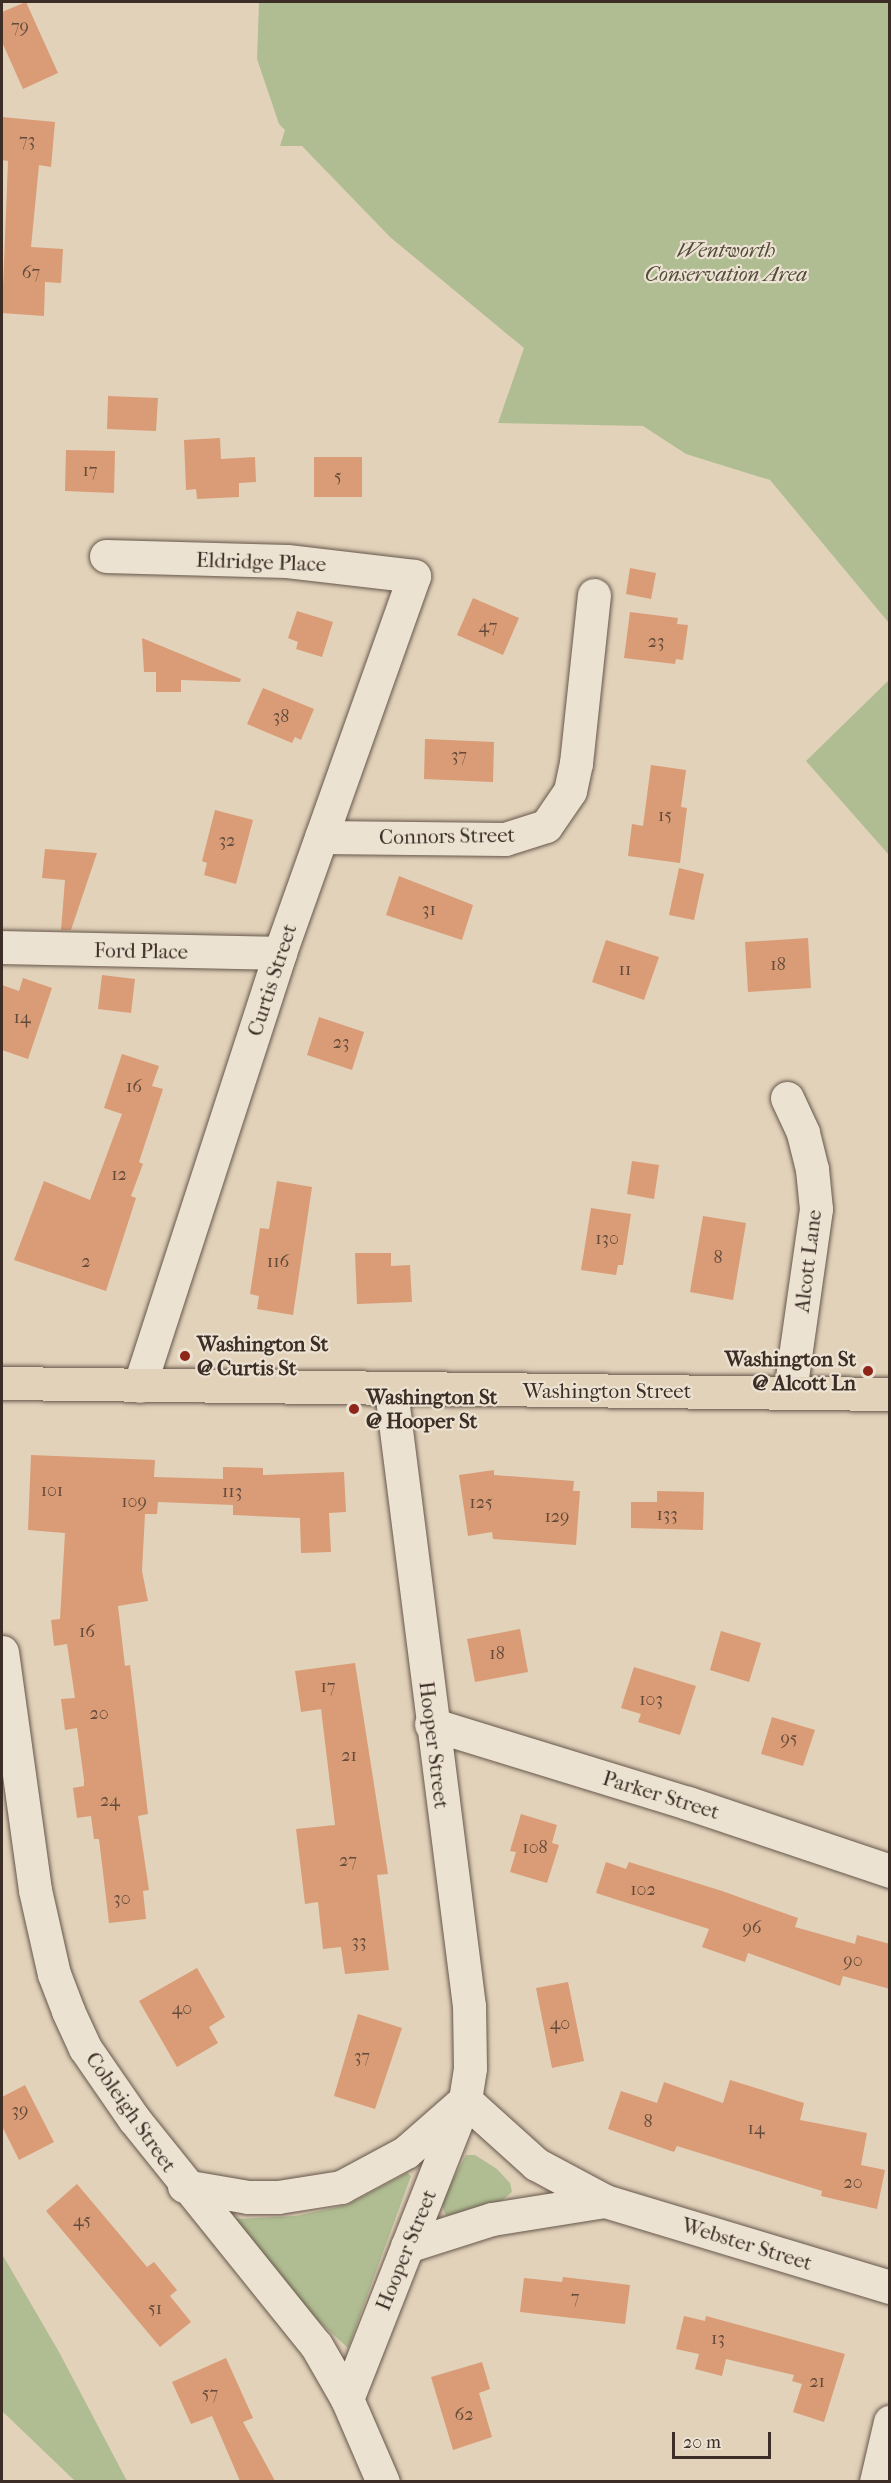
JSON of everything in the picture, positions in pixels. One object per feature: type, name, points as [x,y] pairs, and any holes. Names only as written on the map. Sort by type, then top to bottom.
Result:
[{"type":"main road","name":"Washington Street","points":[[2,1383],[391,1390],[890,1394]]},
{"type":"street","name":"Eldridge Place","points":[[106,556],[287,561],[414,576]]},
{"type":"street","name":"Curtis Street","points":[[139,1386],[280,953],[414,576]]},
{"type":"street","name":"Connors Street","points":[[321,837],[505,839],[546,826],[570,790],[576,763],[594,595]]},
{"type":"street","name":"Ford Place","points":[[2,947],[280,953]]},
{"type":"street","name":"Alcott Lane","points":[[787,1098],[803,1133],[812,1169],[816,1209],[790,1392]]},
{"type":"street","name":"Hooper Street","points":[[348,2399],[465,2100],[472,2037],[431,1724],[391,1390]]},
{"type":"street","name":"Cobleigh Street","points":[[2,1652],[35,1890],[54,1974],[85,2048],[101,2074],[184,2186],[297,2320],[348,2399],[383,2481]]},
{"type":"street","name":"Parker Street","points":[[431,1724],[890,1871]]},
{"type":"street","points":[[184,2186],[248,2197],[299,2195],[341,2187],[406,2152],[465,2100]]},
{"type":"street","name":"Webster Street","points":[[465,2100],[536,2164],[605,2201],[890,2287]]},
{"type":"street","name":"Webster Street","points":[[407,2246],[492,2219],[605,2201]]},
{"type":"street","points":[[876,2481],[890,2422]]},
{"type":"green space","name":"Wentworth Conservation Area","points":[[259,2],[889,2],[889,623],[770,480],[686,454],[643,426],[498,423],[524,348],[390,237],[302,146],[280,146],[285,130],[279,124],[257,59]]},
{"type":"green space","points":[[889,680],[889,855],[806,761]]},
{"type":"green space","points":[[466,2155],[475,2155],[497,2169],[510,2183],[512,2192],[500,2202],[446,2216],[441,2202]]},
{"type":"green space","points":[[407,2173],[411,2176],[348,2348],[277,2283],[235,2219],[296,2216],[347,2205]]},
{"type":"green space","points":[[2,2254],[59,2352],[127,2481],[75,2481],[2,2411]]},
{"type":"building","points":[[26,2],[58,73],[23,89],[2,42],[2,12]]},
{"type":"building","points":[[2,117],[55,122],[51,167],[39,165],[31,247],[63,249],[61,283],[45,282],[44,316],[2,313],[8,161],[2,160]]},
{"type":"building","points":[[108,396],[158,398],[156,431],[107,429]]},
{"type":"building","points":[[220,438],[221,459],[255,457],[256,482],[239,483],[239,497],[197,499],[196,489],[186,490],[184,440]]},
{"type":"building","points":[[66,450],[115,451],[114,493],[65,491]]},
{"type":"building","points":[[314,457],[362,457],[362,497],[314,497]]},
{"type":"building","points":[[630,568],[656,573],[651,599],[626,594]]},
{"type":"building","points":[[473,598],[519,618],[503,655],[457,635]]},
{"type":"building","points":[[297,611],[333,622],[322,657],[296,649],[298,642],[288,638]]},
{"type":"building","points":[[630,612],[678,618],[677,624],[688,625],[683,660],[676,659],[675,664],[624,658]]},
{"type":"building","points":[[142,638],[241,679],[240,682],[181,680],[181,692],[156,692],[156,672],[144,672]]},
{"type":"building","points":[[263,688],[314,709],[301,740],[295,737],[292,743],[247,724]]},
{"type":"building","points":[[425,739],[494,742],[493,782],[424,779]]},
{"type":"building","points":[[651,765],[686,770],[681,807],[687,808],[680,863],[628,856],[632,824],[643,826]]},
{"type":"building","points":[[215,810],[253,820],[236,884],[204,875],[207,863],[202,861]]},
{"type":"building","points":[[45,849],[97,853],[71,930],[61,930],[65,880],[42,878]]},
{"type":"building","points":[[679,868],[704,874],[694,920],[669,915]]},
{"type":"building","points":[[399,876],[473,905],[462,940],[386,915]]},
{"type":"building","points":[[808,938],[811,988],[748,992],[745,942]]},
{"type":"building","points":[[606,940],[659,957],[644,1000],[592,982]]},
{"type":"building","points":[[102,975],[135,979],[131,1013],[98,1009]]},
{"type":"building","points":[[23,978],[52,988],[28,1059],[2,1050],[2,985],[19,991]]},
{"type":"building","points":[[319,1017],[364,1032],[352,1070],[307,1055]]},
{"type":"building","points":[[122,1054],[159,1066],[152,1086],[163,1089],[139,1162],[143,1164],[131,1196],[136,1198],[106,1291],[14,1260],[44,1181],[90,1200],[122,1114],[104,1108]]},
{"type":"building","points":[[632,1161],[659,1165],[654,1199],[627,1194]]},
{"type":"building","points":[[277,1181],[312,1187],[293,1315],[257,1309],[259,1296],[250,1294],[260,1228],[269,1229]]},
{"type":"building","points":[[591,1208],[631,1214],[623,1265],[618,1265],[616,1275],[581,1270]]},
{"type":"building","points":[[703,1216],[746,1223],[733,1300],[690,1292]]},
{"type":"building","points":[[355,1253],[391,1253],[391,1266],[410,1265],[412,1302],[357,1304]]},
{"type":"building","points":[[31,1455],[155,1460],[154,1477],[223,1479],[223,1467],[263,1468],[263,1475],[344,1472],[346,1512],[329,1513],[331,1552],[301,1553],[300,1518],[233,1515],[233,1505],[158,1502],[157,1514],[145,1514],[142,1571],[148,1601],[118,1606],[125,1666],[130,1665],[148,1814],[138,1816],[149,1890],[143,1891],[146,1919],[109,1923],[99,1839],[94,1839],[91,1816],[77,1818],[73,1788],[84,1786],[84,1780],[77,1728],[65,1730],[61,1699],[75,1698],[67,1644],[54,1646],[51,1620],[60,1619],[65,1533],[28,1530]]},
{"type":"building","points":[[494,1470],[494,1475],[574,1481],[573,1491],[580,1491],[576,1545],[493,1539],[492,1532],[468,1536],[459,1475]]},
{"type":"building","points":[[657,1491],[704,1492],[703,1530],[631,1528],[631,1502],[657,1502]]},
{"type":"building","points":[[520,1629],[528,1672],[475,1682],[467,1639]]},
{"type":"building","points":[[721,1631],[761,1643],[749,1682],[710,1670]]},
{"type":"building","points":[[355,1663],[388,1874],[377,1875],[389,1970],[345,1974],[341,1947],[323,1949],[318,1902],[305,1904],[296,1829],[335,1825],[321,1709],[301,1712],[295,1671]]},
{"type":"building","points":[[634,1667],[696,1686],[680,1735],[638,1722],[641,1714],[621,1708]]},
{"type":"building","points":[[772,1717],[815,1730],[803,1766],[761,1754]]},
{"type":"building","points":[[521,1814],[557,1825],[552,1843],[559,1845],[547,1883],[510,1872],[516,1852],[510,1851]]},
{"type":"building","points":[[606,1862],[626,1869],[629,1862],[722,1891],[798,1918],[795,1927],[855,1944],[857,1935],[890,1944],[890,1989],[843,1976],[840,1986],[748,1953],[745,1962],[702,1947],[709,1929],[596,1893]]},
{"type":"building","points":[[197,1968],[225,2017],[209,2027],[218,2043],[177,2067],[139,2001]]},
{"type":"building","points":[[568,1982],[584,2061],[552,2068],[536,1988]]},
{"type":"building","points":[[358,2014],[402,2028],[375,2109],[334,2096]]},
{"type":"building","points":[[730,2080],[804,2103],[800,2120],[867,2133],[861,2165],[885,2170],[877,2209],[821,2196],[822,2191],[677,2146],[674,2152],[608,2129],[621,2091],[657,2103],[664,2082],[723,2103]]},
{"type":"building","points":[[25,2085],[54,2142],[19,2160],[2,2126],[2,2097]]},
{"type":"building","points":[[77,2184],[147,2267],[154,2262],[177,2290],[170,2296],[191,2322],[160,2347],[46,2211]]},
{"type":"building","points":[[563,2277],[630,2285],[625,2324],[520,2312],[524,2278],[562,2282]]},
{"type":"building","points":[[684,2316],[705,2321],[706,2316],[845,2354],[824,2422],[793,2412],[802,2384],[792,2381],[794,2375],[726,2359],[722,2376],[695,2369],[699,2354],[676,2349]]},
{"type":"building","points":[[226,2358],[253,2418],[243,2422],[275,2481],[240,2481],[212,2416],[191,2424],[172,2382]]},
{"type":"building","points":[[482,2362],[490,2389],[479,2393],[492,2437],[453,2450],[431,2377]]},
{"type":"place","name":"Washington St @ Curtis St","points":[[185,1356]]},
{"type":"place","name":"Washington St @ Alcott Ln","points":[[868,1371]]},
{"type":"place","name":"Washington St @ Hooper St","points":[[354,1409]]}]
